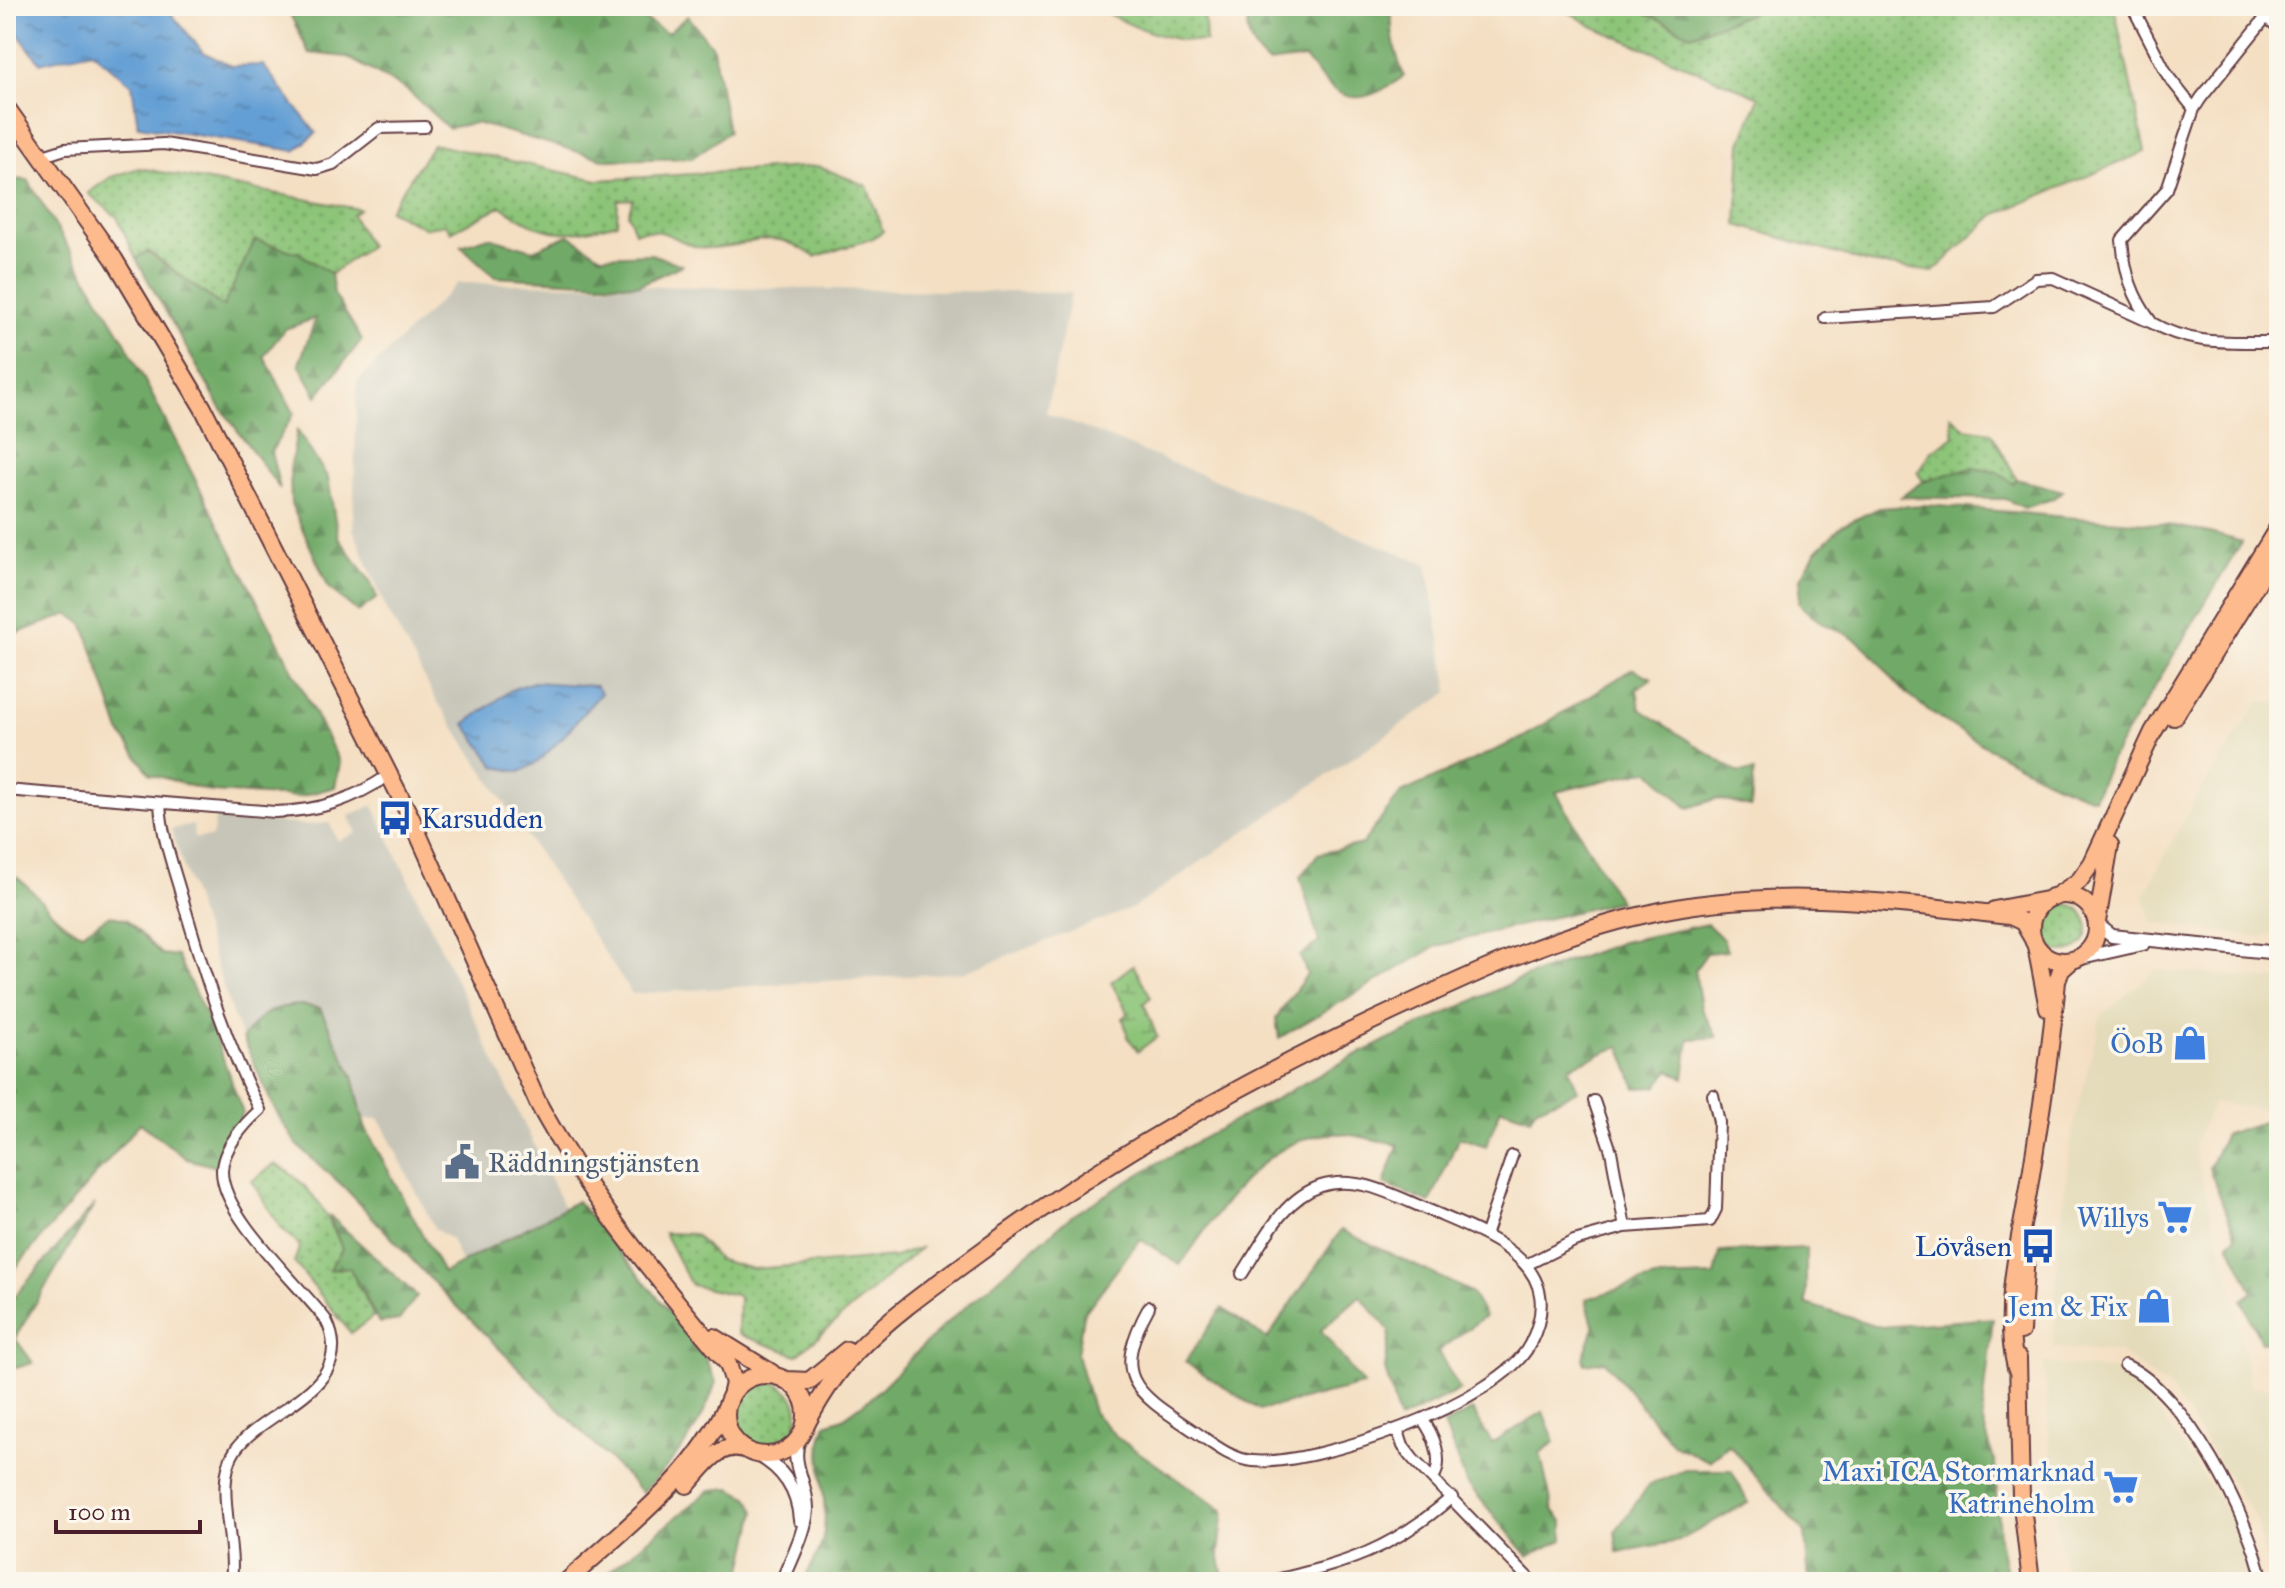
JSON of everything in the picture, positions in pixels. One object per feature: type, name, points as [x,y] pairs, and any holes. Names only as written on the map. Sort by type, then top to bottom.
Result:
[{"type":"main road","points":[[6,107],[114,259],[184,374],[389,775],[560,1145],[594,1195],[731,1369],[734,1383],[726,1416],[729,1430],[751,1452]]},
{"type":"main road","points":[[2051,1020],[2032,921],[2051,898],[2079,881],[2092,863],[2153,732],[2279,526]]},
{"type":"main road","points":[[2031,1582],[2021,1497],[2016,1368],[2026,1248],[2023,1221],[2058,976],[2093,947],[2106,858],[2133,786],[2279,548]]},
{"type":"main road","points":[[1976,913],[2069,895],[2080,899],[2093,911],[2097,923]]},
{"type":"main road","points":[[578,1582],[719,1452],[733,1447],[751,1452],[780,1452],[802,1434],[838,1372],[893,1317],[1030,1215],[1205,1108],[1365,1025],[1530,950],[1648,913],[1769,898],[1845,899],[2018,919],[2035,944],[2053,960],[2074,960]]},
{"type":"main road","points":[[566,1582],[680,1478],[706,1444],[730,1398],[752,1377],[802,1382],[815,1378],[879,1323],[893,1317]]},
{"type":"main road","points":[[693,1321],[740,1356],[783,1378],[804,1402],[807,1417],[802,1434]]},
{"type":"street","points":[[2132,6],[2175,86],[2194,109]]},
{"type":"street","points":[[2253,6],[2279,28]]},
{"type":"street","points":[[2152,323],[2130,287],[2122,240],[2167,189],[2194,109],[2266,17]]},
{"type":"street","points":[[43,156],[77,148],[164,144],[317,169],[333,164],[379,128],[425,127]]},
{"type":"street","points":[[1825,318],[1994,307],[2036,279],[2053,278],[2186,339],[2279,342]]},
{"type":"street","points":[[6,790],[160,804],[305,811],[345,801],[389,775]]},
{"type":"street","points":[[160,804],[164,841],[203,969],[260,1110],[241,1129],[222,1166],[226,1194],[241,1219],[326,1320],[333,1340],[331,1357],[319,1381],[240,1445],[229,1464],[224,1484],[232,1540],[231,1582]]},
{"type":"street","points":[[2097,923],[2112,936],[2279,953]]},
{"type":"street","points":[[2074,960],[2162,941]]},
{"type":"street","points":[[1526,1265],[1574,1241],[1625,1227],[1709,1221],[1716,1209],[1719,1122],[1713,1095]]},
{"type":"street","points":[[1594,1101],[1611,1151],[1625,1227]]},
{"type":"street","points":[[1486,1233],[1512,1156]]},
{"type":"street","points":[[1149,1307],[1131,1343],[1129,1359],[1137,1386],[1156,1404],[1228,1454],[1254,1461],[1282,1459],[1398,1431],[1499,1375],[1529,1347],[1538,1321],[1539,1305],[1526,1265],[1514,1251],[1486,1233],[1375,1189],[1334,1183],[1305,1194],[1285,1210],[1242,1274]]},
{"type":"street","points":[[2125,1365],[2145,1376],[2159,1391],[2222,1478],[2251,1536],[2263,1582]]},
{"type":"street","points":[[1422,1419],[1431,1429],[1434,1442],[1438,1466],[1433,1478]]},
{"type":"street","points":[[1398,1431],[1403,1446],[1532,1582]]},
{"type":"street","points":[[782,1582],[807,1506],[795,1459],[802,1434]]},
{"type":"street","points":[[751,1452],[776,1466],[791,1486],[799,1509],[799,1535]]},
{"type":"street","points":[[1268,1582],[1333,1567],[1376,1550],[1411,1530],[1452,1497]]},
{"type":"shaded area","points":[[458,283],[1071,293],[1046,413],[1427,564],[1449,692],[1133,908],[965,972],[632,994],[437,701],[386,608],[353,529],[357,382]]},
{"type":"shaded area","points":[[2259,702],[2279,703],[2279,927],[2264,938],[2152,922],[2144,895],[2194,801]]},
{"type":"shaded area","points":[[373,805],[564,1208],[462,1265],[451,1239],[435,1229],[379,1118],[281,1126],[233,1016],[171,829],[193,825],[194,838],[212,837],[216,817],[306,825],[329,823],[338,841],[357,833],[349,816]]},
{"type":"shaded area","points":[[2157,970],[2279,980],[2279,1111],[2213,1103],[2193,1147],[2230,1280],[2250,1386],[2279,1389],[2279,1582],[2270,1582],[2257,1520],[2171,1389],[2119,1352],[2053,1348],[2058,1247],[2073,1129],[2101,1015]]},
{"type":"shaded area","points":[[2044,1363],[2116,1371],[2158,1412],[2220,1501],[2242,1543],[2251,1582],[2067,1582],[2056,1522]]},
{"type":"green space","points":[[286,6],[623,6],[667,33],[688,16],[713,48],[728,132],[692,158],[607,160],[476,123],[448,128],[407,90],[347,57],[309,53]]},
{"type":"green space","points":[[1095,6],[1204,6],[1206,41],[1178,39],[1148,31]]},
{"type":"green space","points":[[1307,6],[1393,6],[1394,41],[1404,76],[1373,94],[1349,97],[1328,85],[1305,58],[1268,63],[1249,38],[1247,24],[1251,8],[1302,15]]},
{"type":"green space","points":[[1559,6],[1632,6],[1691,35],[1771,6],[2114,6],[2145,152],[1994,215],[1933,272],[1869,263],[1737,225],[1741,143],[1759,97],[1594,27]]},
{"type":"green space","points":[[1632,6],[1771,6],[1691,35]]},
{"type":"green space","points":[[433,144],[598,180],[818,166],[867,186],[883,231],[871,239],[815,257],[784,241],[772,239],[724,247],[698,247],[658,232],[635,232],[628,214],[633,199],[618,200],[617,223],[583,231],[544,229],[501,206],[451,232],[445,224],[425,228],[389,210]]},
{"type":"green space","points":[[139,168],[359,209],[352,215],[369,246],[331,274],[299,253],[223,308],[148,251],[136,259],[117,217],[88,193],[111,177]]},
{"type":"green space","points":[[6,179],[28,180],[124,340],[340,763],[335,787],[299,797],[212,792],[150,774],[120,732],[84,625],[69,614],[6,637]]},
{"type":"green space","points":[[569,235],[601,256],[651,254],[682,265],[639,285],[495,277],[461,246],[489,237],[533,250]]},
{"type":"green space","points":[[255,240],[299,253],[331,274],[334,294],[362,340],[317,396],[299,364],[316,318],[285,329],[264,356],[294,413],[271,452],[280,489],[217,402],[136,259],[147,251],[223,307]]},
{"type":"green space","points":[[1951,416],[1965,428],[1991,432],[2017,479],[2012,484],[1972,468],[1923,481],[1918,473],[1931,452],[1954,436]]},
{"type":"green space","points":[[297,430],[328,478],[338,537],[370,581],[377,598],[358,612],[329,588],[291,504],[290,470]]},
{"type":"green space","points":[[1972,468],[1997,472],[2012,483],[2017,479],[2063,491],[2052,499],[2024,508],[2006,499],[1901,497],[1923,481]]},
{"type":"green space","points":[[1923,505],[2160,524],[2242,542],[2112,757],[2094,798],[2024,767],[1945,721],[1906,693],[1865,647],[1816,619],[1799,603],[1801,578],[1816,551],[1843,525],[1879,508]]},
{"type":"green space","points":[[1633,669],[1652,678],[1637,689],[1640,709],[1737,772],[1754,772],[1751,807],[1716,799],[1688,808],[1649,770],[1556,792],[1619,901],[1437,946],[1279,1038],[1276,1018],[1307,974],[1300,956],[1319,942],[1300,877],[1318,854],[1362,844],[1401,793],[1522,738]]},
{"type":"green space","points":[[9,872],[71,928],[82,933],[110,915],[127,920],[161,954],[177,956],[211,1026],[243,1113],[217,1167],[187,1159],[140,1123],[6,1279],[6,874]]},
{"type":"green space","points":[[2064,904],[2081,911],[2088,928],[2081,945],[2064,952],[2047,945],[2040,928],[2047,911]]},
{"type":"green space","points":[[1707,924],[1723,939],[1727,951],[1707,953],[1695,970],[1701,1008],[1717,1037],[1689,1039],[1684,1078],[1669,1070],[1656,1087],[1636,1088],[1620,1046],[1569,1067],[1578,1091],[1535,1109],[1531,1118],[1501,1108],[1486,1146],[1459,1137],[1430,1203],[1384,1184],[1398,1145],[1343,1134],[1315,1136],[1290,1145],[1247,1178],[1180,1265],[1140,1239],[1083,1315],[1077,1354],[1093,1412],[1118,1438],[1224,1511],[1219,1553],[1225,1582],[803,1582],[820,1547],[824,1528],[820,1450],[826,1424],[843,1418],[871,1398],[942,1327],[1070,1217],[1161,1161],[1354,1056],[1520,979],[1622,942]]},
{"type":"green space","points":[[1133,965],[1151,997],[1144,1003],[1157,1037],[1138,1051],[1128,1037],[1123,1018],[1128,1013],[1111,982]]},
{"type":"green space","points":[[301,1005],[320,1008],[353,1076],[365,1127],[443,1273],[577,1201],[701,1349],[716,1382],[709,1400],[686,1442],[642,1492],[434,1283],[344,1187],[297,1145],[272,1104],[243,1038],[268,1013],[282,1007]]},
{"type":"green space","points":[[2279,1117],[2279,1340],[2261,1342],[2242,1300],[2253,1292],[2229,1243],[2236,1237],[2209,1168],[2225,1134]]},
{"type":"green space","points":[[275,1164],[308,1189],[324,1212],[342,1249],[330,1270],[349,1267],[374,1316],[351,1333],[294,1262],[300,1246],[280,1227],[252,1181]]},
{"type":"green space","points":[[95,1204],[15,1338],[33,1363],[6,1371],[6,1306]]},
{"type":"green space","points":[[329,1215],[417,1296],[399,1320],[379,1323],[349,1267],[329,1270],[342,1249]]},
{"type":"green space","points":[[1341,1230],[1471,1292],[1485,1316],[1438,1351],[1460,1390],[1399,1420],[1385,1369],[1390,1331],[1360,1296],[1321,1330],[1363,1385],[1260,1410],[1185,1362],[1222,1308],[1267,1339]]},
{"type":"green space","points":[[664,1233],[694,1234],[719,1260],[753,1269],[895,1257],[922,1247],[797,1355],[738,1334],[739,1296],[691,1285]]},
{"type":"green space","points":[[1806,1248],[1806,1304],[1881,1327],[1993,1318],[1982,1419],[1995,1464],[1999,1539],[2008,1582],[1809,1582],[1805,1533],[1729,1445],[1709,1461],[1673,1445],[1605,1361],[1585,1364],[1583,1358],[1594,1328],[1586,1299],[1655,1278],[1715,1276],[1720,1252]]},
{"type":"green space","points":[[766,1382],[789,1391],[798,1414],[789,1437],[766,1446],[743,1437],[734,1414],[743,1391]]},
{"type":"green space","points":[[1472,1410],[1492,1443],[1543,1412],[1555,1442],[1540,1453],[1553,1510],[1563,1522],[1563,1540],[1528,1556],[1466,1482],[1444,1425]]},
{"type":"green space","points":[[1685,1470],[1731,1470],[1748,1502],[1679,1541],[1618,1552],[1615,1532],[1649,1485]]},
{"type":"green space","points":[[731,1488],[748,1497],[756,1511],[740,1582],[596,1582],[710,1490]]},
{"type":"water","points":[[6,6],[165,6],[203,52],[231,66],[263,65],[316,133],[295,151],[138,126],[132,85],[92,51],[40,63],[6,18]]},
{"type":"water","points":[[533,682],[596,686],[601,693],[538,762],[520,772],[496,767],[465,724],[511,690]]},
{"type":"place","name":"Karsudden","points":[[395,818]]},
{"type":"place","name":"ÖoB","points":[[2190,1043]]},
{"type":"place","name":"Räddningstjänsten","points":[[462,1162]]},
{"type":"place","name":"Willys","points":[[2175,1217]]},
{"type":"place","name":"Lövåsen","points":[[2038,1246]]},
{"type":"place","name":"Jem & Fix","points":[[2154,1306]]},
{"type":"place","name":"Maxi ICA Stormarknad Katrineholm","points":[[2121,1487]]}]
